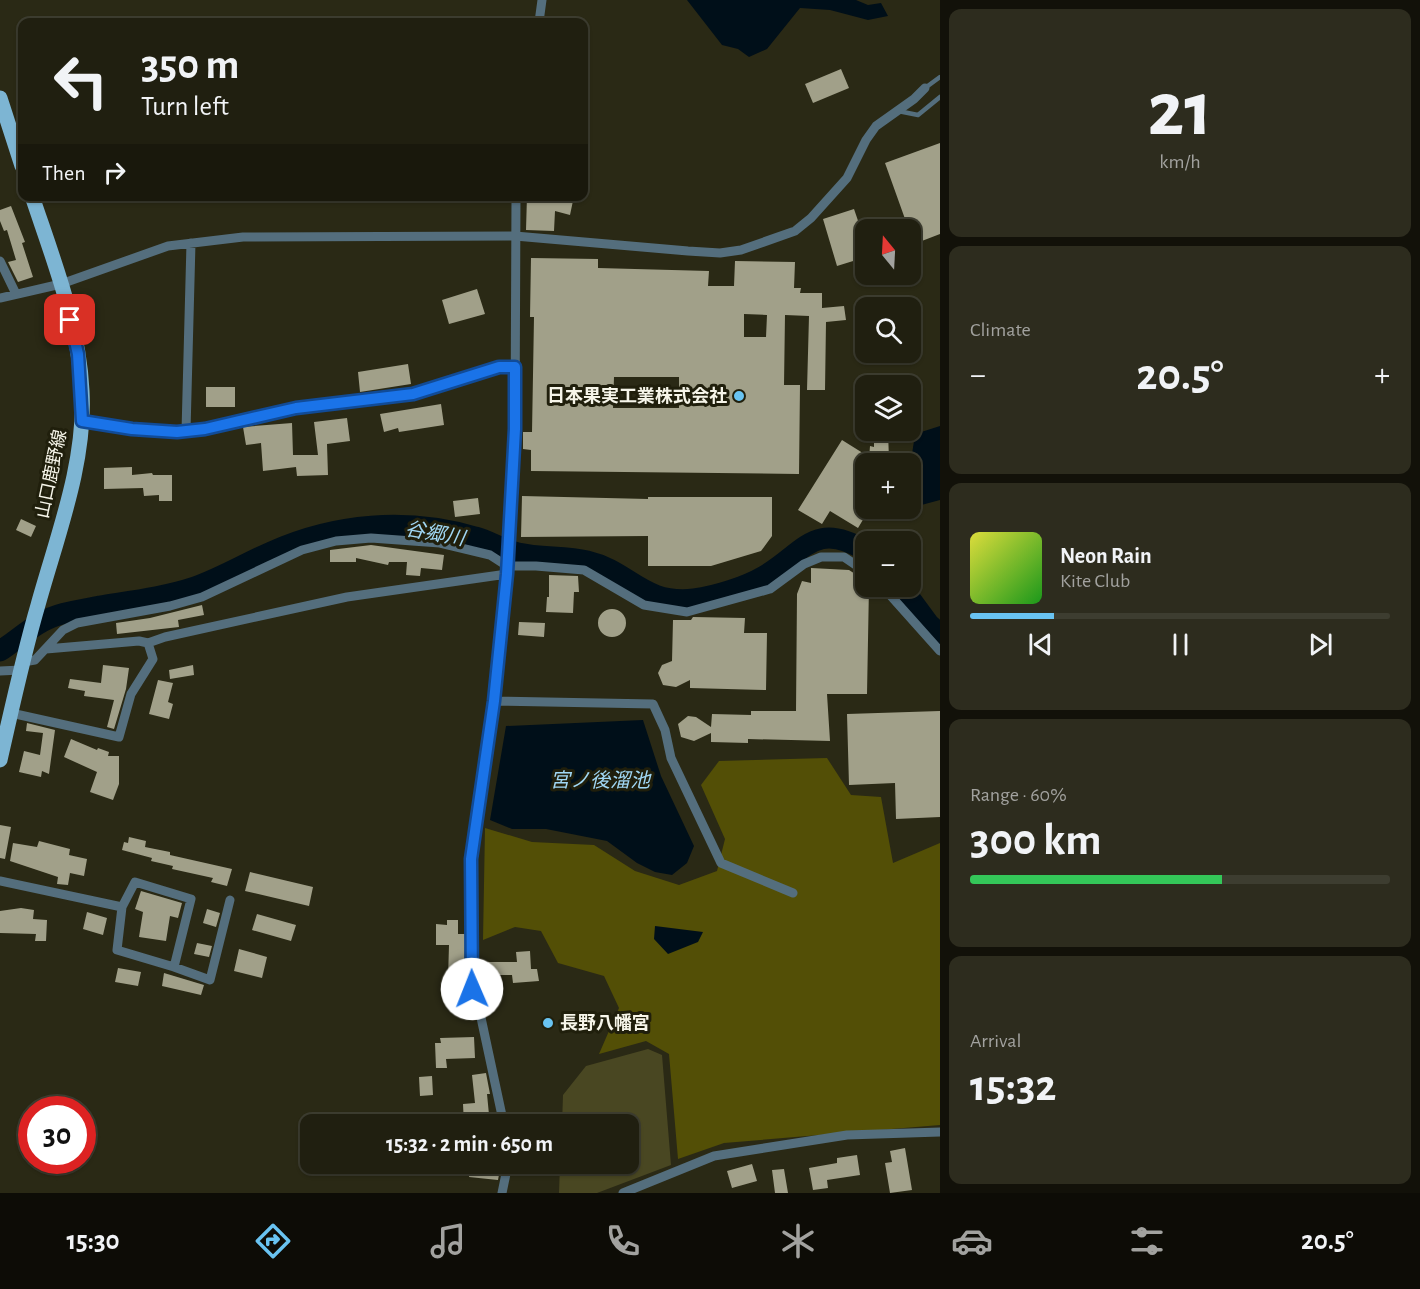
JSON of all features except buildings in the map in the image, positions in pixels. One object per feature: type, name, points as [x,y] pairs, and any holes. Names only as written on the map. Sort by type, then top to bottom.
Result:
[{"type":"main road","points":[[0,98],[18,154]]},
{"type":"main road","name":"山口鹿野線","points":[[0,760],[37,609],[65,509],[82,421],[78,354],[61,284],[34,201]]},
{"type":"street","points":[[540,18],[543,0]]},
{"type":"street","points":[[0,298],[61,284],[168,246],[243,237],[515,237],[720,253],[741,250],[795,231],[811,218],[847,178],[866,140],[876,126],[925,87]]},
{"type":"street","points":[[502,1114],[480,1013],[472,989],[471,859],[494,701],[509,542],[515,367],[516,201]]},
{"type":"street","points":[[186,430],[191,243]]},
{"type":"street","points":[[0,261],[16,294]]},
{"type":"street","points":[[82,421],[132,429],[205,429],[296,408],[413,394],[499,367],[515,367]]},
{"type":"street","points":[[0,671],[24,660],[35,660],[63,630],[77,623],[170,606],[202,597],[302,550],[336,541],[371,538],[440,543],[490,555],[507,566]]},
{"type":"street","points":[[46,649],[139,641],[148,643],[165,637],[347,597],[507,566],[584,570],[644,604],[687,612],[770,589],[804,564],[821,557],[844,557],[855,564]]},
{"type":"street","points":[[892,597],[940,651]]},
{"type":"street","points":[[11,713],[119,737],[131,694],[151,666],[153,659],[148,643]]},
{"type":"street","points":[[494,701],[653,704],[665,730],[671,758],[721,863],[793,893]]},
{"type":"street","points":[[0,881],[122,907]]},
{"type":"street","points":[[174,967],[191,899],[135,882],[122,907],[117,950],[210,980],[230,900]]},
{"type":"street","points":[[622,1193],[714,1156],[847,1135],[940,1132]]},
{"type":"street","points":[[502,1193],[506,1174]]},
{"type":"lane","points":[[925,87],[940,77]]},
{"type":"lane","points":[[897,111],[918,115],[940,97]]},
{"type":"shaded area","points":[[827,758],[851,795],[881,797],[893,863],[940,843],[940,1125],[724,1143],[678,1159],[669,1054],[646,1041],[599,1054],[619,1008],[604,976],[558,963],[541,931],[515,927],[483,940],[485,828],[532,842],[594,845],[635,871],[679,885],[717,871],[725,839],[701,785],[719,761]]},
{"type":"shaded area","points":[[648,1049],[662,1055],[671,1165],[597,1193],[559,1193],[560,1174],[639,1174],[639,1114],[562,1114],[563,1095],[586,1066]]},
{"type":"water","points":[[687,0],[856,0],[868,5],[881,3],[888,16],[868,20],[830,10],[800,8],[767,49],[749,57],[738,49],[722,45]]},
{"type":"water","points":[[940,426],[940,500],[921,505],[921,453],[912,453],[914,441],[921,441],[921,432]]},
{"type":"water","name":"宮ノ後溜池","points":[[643,720],[661,776],[694,846],[687,863],[672,875],[655,872],[637,863],[607,841],[546,829],[512,829],[490,820],[506,726]]},
{"type":"water","points":[[655,926],[703,932],[698,942],[668,954],[654,939]]},
{"type":"waterway","name":"谷郷川","points":[[0,651],[36,625],[56,616],[195,587],[295,542],[346,529],[397,525],[449,531],[481,539],[518,553],[587,561],[615,572],[649,592],[676,600],[712,596],[748,584],[778,567],[810,543],[821,539],[834,538],[855,546]]},
{"type":"waterway","name":"谷郷川","points":[[909,597],[929,624],[940,634]]},
{"type":"place","name":"日本果実工業株式会社","points":[[739,396]]},
{"type":"place","name":"長野八幡宮","points":[[548,1023]]},
{"type":"route","points":[[70,320],[78,354],[82,421],[132,429],[177,432],[205,429],[296,408],[413,394],[499,367],[515,367],[515,429],[507,574],[494,701],[471,859],[472,989]]}]
